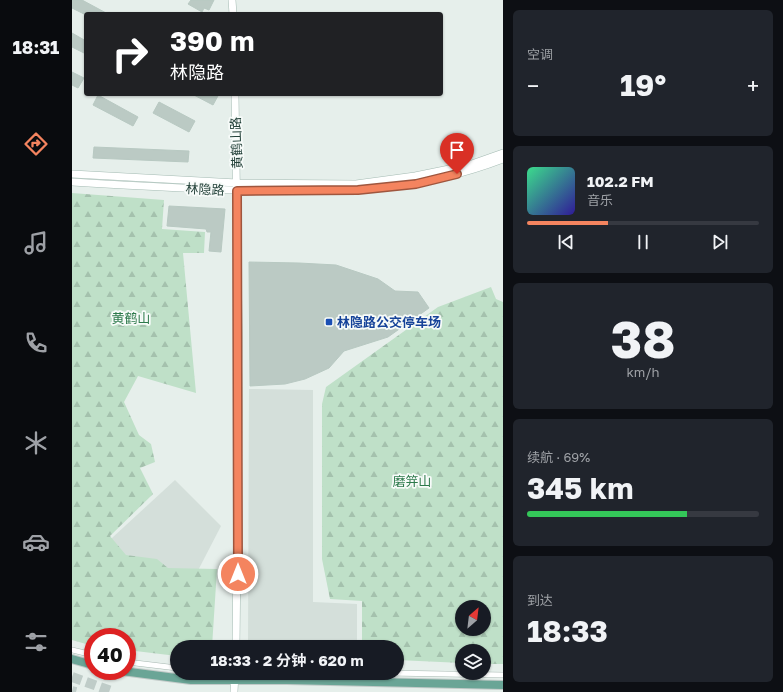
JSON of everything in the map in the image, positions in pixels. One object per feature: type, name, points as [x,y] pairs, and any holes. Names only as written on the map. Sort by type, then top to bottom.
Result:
[{"type":"main road","points":[[72,659],[84,662]]},
{"type":"main road","points":[[136,673],[170,677]]},
{"type":"main road","points":[[354,680],[503,685]]},
{"type":"street","points":[[232,0],[232,12]]},
{"type":"street","name":"黄鹤山路","points":[[235,96],[239,374],[236,640]]},
{"type":"street","name":"林隐路","points":[[72,174],[237,183],[356,184],[415,176],[469,165],[503,153]]},
{"type":"street","name":"林隐路","points":[[72,182],[237,191],[358,190],[416,184],[471,171],[503,159]]},
{"type":"street","points":[[72,650],[84,653]]},
{"type":"street","points":[[136,663],[170,667]]},
{"type":"street","points":[[404,673],[503,675]]},
{"type":"street","points":[[234,692],[235,680]]},
{"type":"shaded area","points":[[249,389],[313,390],[313,602],[357,604],[357,640],[248,640]]},
{"type":"shaded area","points":[[175,480],[221,526],[191,584],[100,549]]},
{"type":"green space","name":"黄鹤山","points":[[72,193],[164,200],[162,229],[205,232],[204,253],[183,253],[196,393],[138,376],[124,402],[139,435],[151,444],[155,462],[140,468],[153,494],[110,536],[126,555],[157,559],[168,568],[217,569],[212,640],[170,640],[170,655],[136,651],[136,628],[84,628],[84,643],[72,640]]},
{"type":"green space","name":"磨笄山","points":[[491,287],[496,299],[503,302],[503,664],[491,664],[491,644],[455,644],[455,663],[404,660],[404,640],[362,640],[362,601],[330,599],[322,559],[322,404],[326,387],[438,307]]},
{"type":"building","points":[[72,0],[82,0],[104,12],[84,12],[84,14],[72,8]]},
{"type":"building","points":[[191,0],[214,0],[209,10],[204,8],[202,12],[188,4]]},
{"type":"building","points":[[72,33],[84,40],[84,53],[72,47]]},
{"type":"building","points":[[72,72],[84,78],[78,88],[72,85]]},
{"type":"building","points":[[98,96],[100,96],[138,117],[133,126],[93,105]]},
{"type":"building","points":[[196,96],[218,96],[213,105]]},
{"type":"building","points":[[159,102],[195,121],[189,132],[153,113]]},
{"type":"building","points":[[94,147],[189,151],[188,162],[93,158]]},
{"type":"building","points":[[169,206],[225,209],[221,252],[209,251],[211,232],[207,232],[206,229],[167,226]]},
{"type":"building","name":"林隐路公交停车场","points":[[249,262],[336,265],[378,279],[395,291],[418,292],[429,308],[388,337],[344,351],[329,368],[305,379],[285,384],[250,386]]},
{"type":"tunnel","points":[[72,677],[114,692]]},
{"type":"tunnel","points":[[72,691],[76,692]]},
{"type":"place","name":"林隐路公交停车场","points":[[329,322]]},
{"type":"route","points":[[238,574],[239,366],[237,191],[358,190],[416,184],[457,174]]}]
